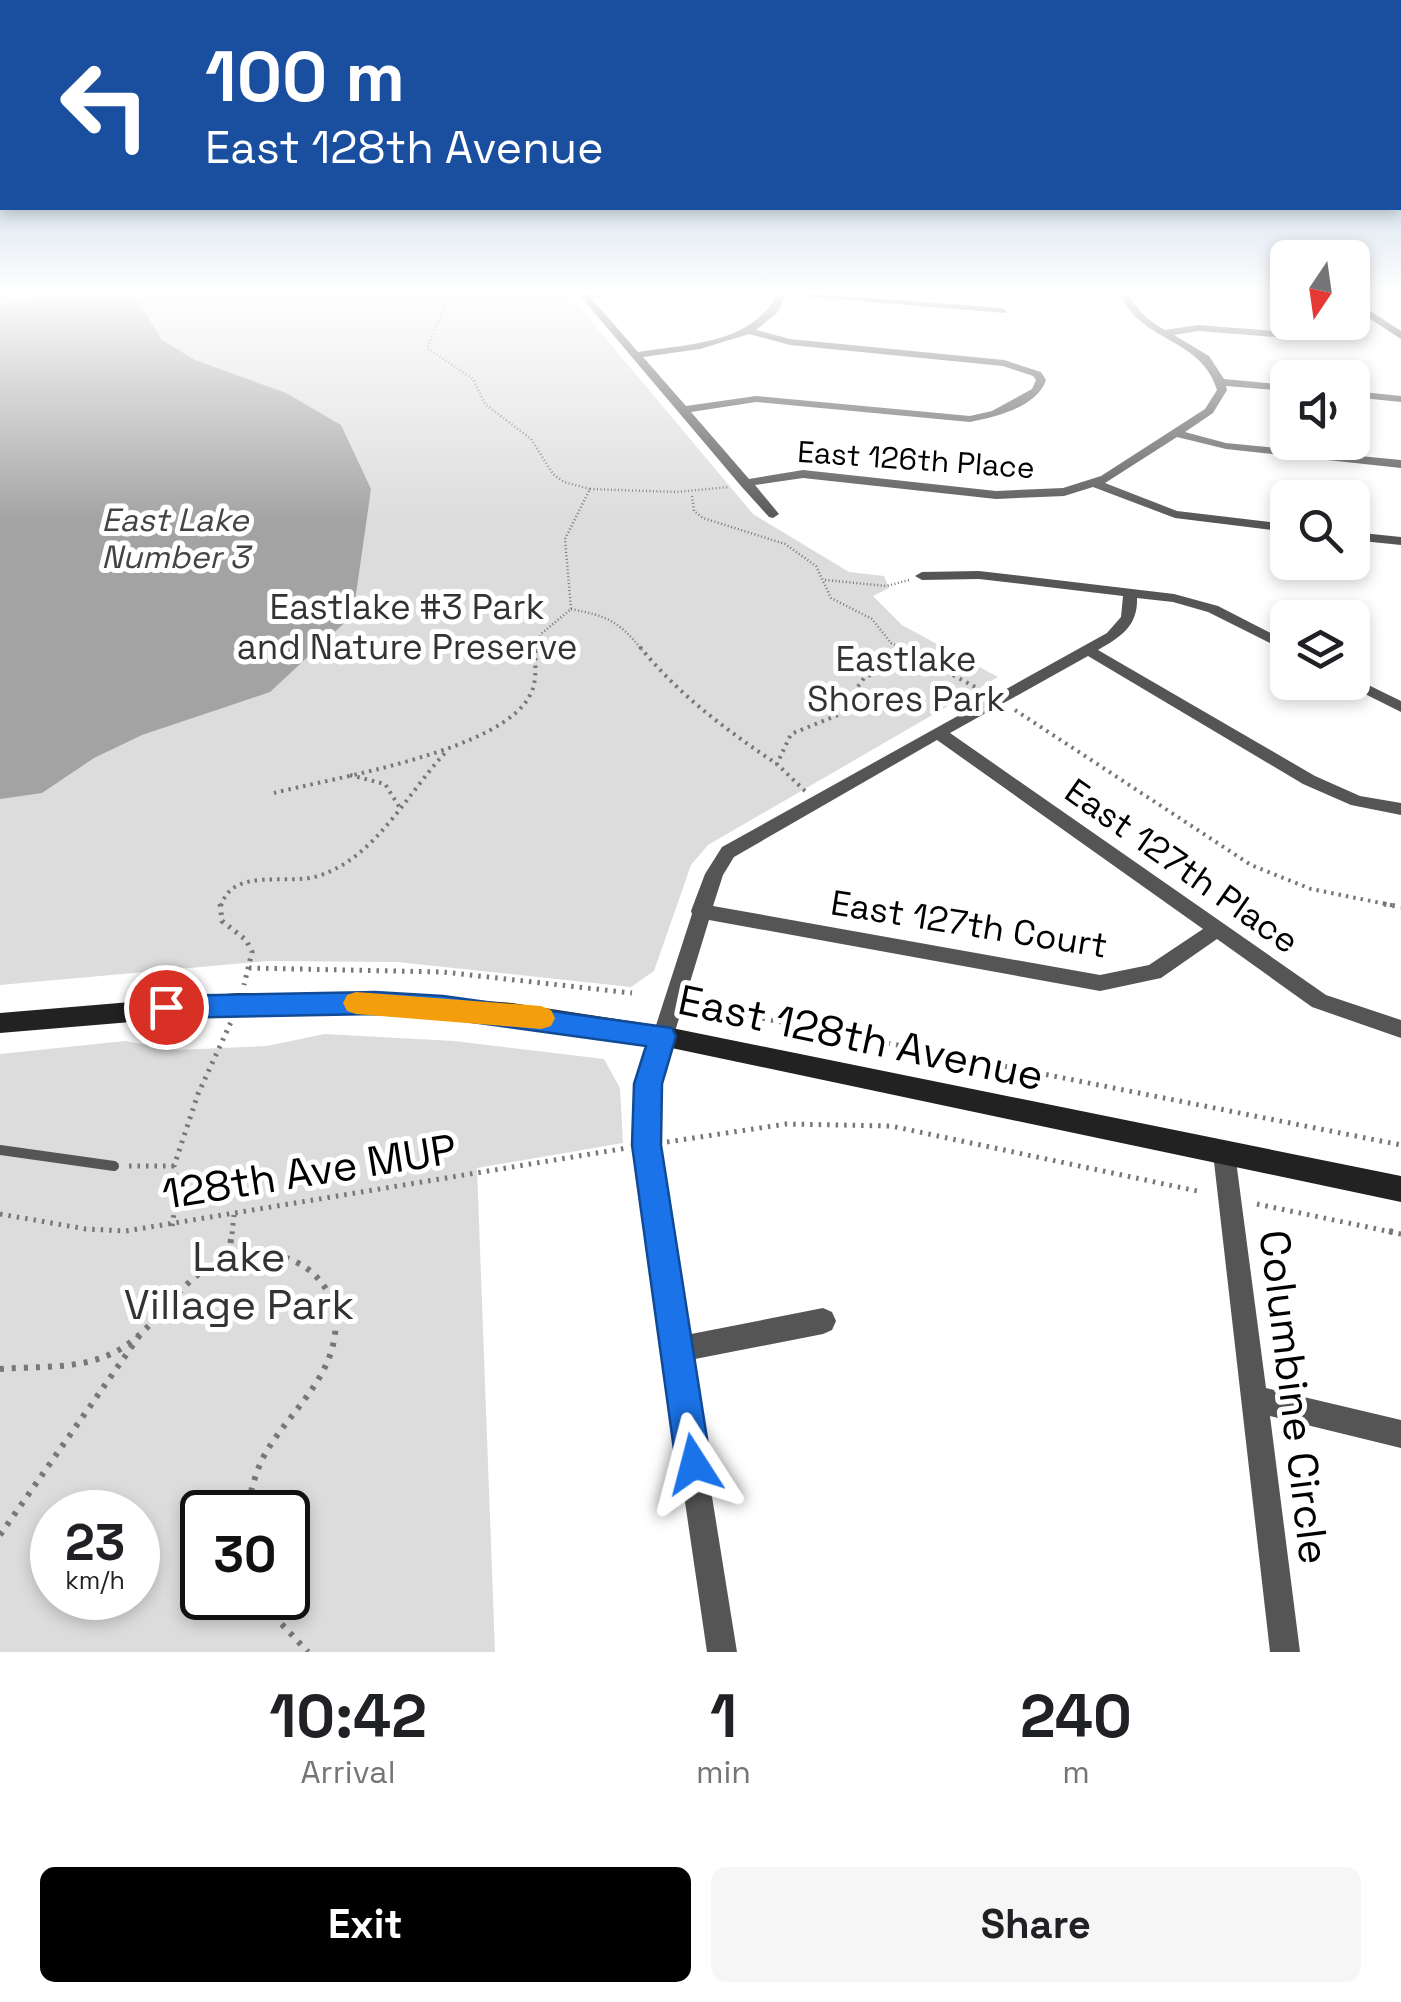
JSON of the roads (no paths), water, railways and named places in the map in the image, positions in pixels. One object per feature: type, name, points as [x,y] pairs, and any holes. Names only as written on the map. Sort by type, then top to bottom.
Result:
[{"type":"main road","name":"East 128th Avenue","points":[[0,1023],[185,1006],[375,1003],[512,1014],[662,1036],[1401,1189]]},
{"type":"street","name":"East 126th Place","points":[[647,368],[746,483],[803,474],[1021,496],[1096,484]]},
{"type":"street","points":[[1019,368],[1037,374],[1056,372]]},
{"type":"street","points":[[1096,484],[1215,405],[1221,382],[1213,368]]},
{"type":"street","points":[[682,410],[756,399],[980,418],[995,414],[1040,388],[1042,380],[1037,374]]},
{"type":"street","points":[[1221,382],[1270,386]]},
{"type":"street","points":[[1370,395],[1401,398]]},
{"type":"street","points":[[1176,433],[1226,446],[1401,464]]},
{"type":"street","points":[[746,483],[773,514]]},
{"type":"street","points":[[1096,484],[1176,514],[1270,526]]},
{"type":"street","points":[[1370,538],[1401,541]]},
{"type":"street","points":[[922,576],[979,574],[1129,591],[1200,604],[1270,639]]},
{"type":"street","points":[[722,1652],[646,1145],[648,1084],[714,874],[728,852],[1128,624],[1132,610],[1129,591]]},
{"type":"street","points":[[1087,649],[1309,780],[1357,800],[1401,809]]},
{"type":"street","points":[[1370,691],[1401,707]]},
{"type":"street","name":"East 127th Place","points":[[936,732],[1319,1002],[1401,1029]]},
{"type":"street","name":"East 127th Court","points":[[700,911],[1100,982],[1154,972],[1216,930]]},
{"type":"street","name":"Columbine Circle","points":[[1224,1153],[1285,1652]]},
{"type":"street","points":[[676,1350],[824,1321]]},
{"type":"street","points":[[1256,1399],[1401,1434]]},
{"type":"lane","points":[[0,1150],[114,1166]]},
{"type":"water","name":"East Lake Number 3","points":[[0,368],[217,368],[286,393],[341,425],[371,489],[353,615],[270,692],[142,735],[94,758],[42,793],[0,799]]},
{"type":"park label","name":"Eastlake #3 Park and Nature Preserve","points":[[407,627]]},
{"type":"park label","name":"Eastlake Shores Park","points":[[906,679]]},
{"type":"park label","name":"Lake Village Park","points":[[239,1280]]}]
